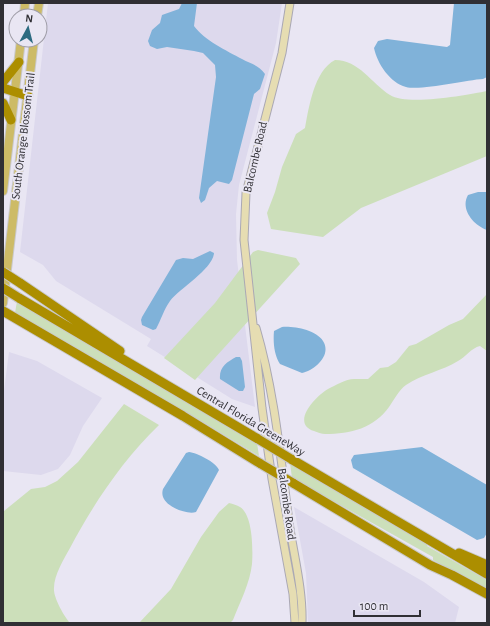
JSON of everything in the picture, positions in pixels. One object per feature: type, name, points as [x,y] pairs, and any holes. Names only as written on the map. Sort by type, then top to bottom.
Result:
[{"type":"highway","points":[[3,82],[18,62]]},
{"type":"highway","points":[[3,88],[28,96]]},
{"type":"highway","points":[[3,94],[15,93]]},
{"type":"highway","points":[[3,103],[12,120]]},
{"type":"highway","points":[[3,272],[192,400]]},
{"type":"highway","name":"Central Florida GreeneWay","points":[[3,288],[487,574]]},
{"type":"highway","points":[[3,311],[183,416],[487,600]]},
{"type":"highway","points":[[414,532],[487,565]]},
{"type":"highway","points":[[430,565],[487,594]]},
{"type":"main road","name":"South Orange Blossom Trail","points":[[3,191],[20,48]]},
{"type":"main road","name":"South Orange Blossom Trail","points":[[3,304],[33,48]]},
{"type":"street","name":"Balcombe Road","points":[[290,3],[282,53],[246,193],[244,240],[262,408],[272,479],[292,594],[295,623]]},
{"type":"street","name":"Balcombe Road","points":[[252,314],[264,352],[300,593],[302,623]]},
{"type":"shaded area","points":[[48,3],[282,3],[276,43],[239,185],[236,214],[237,260],[255,407],[232,399],[147,346],[151,339],[56,281],[43,265],[20,252],[43,48],[48,48]]},
{"type":"shaded area","points":[[9,352],[37,361],[102,398],[83,426],[70,455],[58,469],[41,475],[3,471],[3,398]]},
{"type":"shaded area","points":[[294,507],[424,582],[459,607],[455,623],[308,623],[306,573]]},
{"type":"green space","points":[[335,60],[343,61],[358,68],[383,90],[398,98],[410,100],[437,99],[487,91],[487,156],[361,208],[323,237],[271,229],[267,213],[282,167],[296,134],[305,128],[317,81],[328,65]]},
{"type":"green space","points":[[258,250],[296,258],[300,264],[195,380],[164,358],[215,303],[253,252]]},
{"type":"green space","points":[[487,294],[487,351],[480,346],[477,347],[452,364],[412,381],[403,387],[383,414],[369,425],[353,431],[335,434],[321,433],[307,427],[304,422],[305,416],[312,403],[323,392],[345,381],[353,379],[368,379],[380,368],[388,367],[396,362],[409,346],[416,344],[449,325],[463,319]]},
{"type":"green space","points":[[17,301],[257,443],[259,456],[15,313]]},
{"type":"green space","points":[[124,404],[159,425],[133,453],[110,483],[79,531],[60,567],[54,583],[54,592],[59,606],[70,623],[3,623],[4,511],[31,489],[45,487],[57,481],[78,462]]},
{"type":"green space","points":[[290,463],[427,544],[427,546],[487,580],[487,591],[433,560],[433,557],[292,478]]},
{"type":"green space","points":[[229,503],[240,507],[248,517],[252,550],[251,571],[233,620],[230,623],[139,623],[171,589],[201,537],[219,512]]},
{"type":"water","points":[[182,3],[197,3],[194,26],[198,31],[223,49],[257,67],[265,74],[260,89],[254,94],[232,180],[229,184],[217,181],[209,188],[205,200],[201,203],[199,198],[216,77],[215,65],[203,53],[167,47],[157,49],[150,46],[148,41],[152,30],[160,23],[162,15],[179,9]]},
{"type":"water","points":[[454,3],[487,3],[487,77],[483,79],[422,88],[413,88],[400,85],[385,72],[378,60],[374,48],[378,41],[387,39],[447,47],[450,45]]},
{"type":"water","points":[[478,192],[487,192],[487,230],[477,224],[469,216],[467,211],[466,200],[468,195]]},
{"type":"water","points":[[210,251],[214,253],[208,265],[170,301],[156,329],[153,330],[142,325],[142,317],[176,260],[183,258],[193,259]]},
{"type":"water","points":[[282,327],[292,327],[310,331],[320,337],[325,346],[324,356],[321,361],[312,369],[302,373],[280,364],[275,353],[274,331]]},
{"type":"water","points":[[236,357],[240,357],[242,361],[245,387],[243,391],[239,391],[220,379],[222,368]]},
{"type":"water","points":[[422,447],[487,485],[487,533],[484,538],[477,540],[353,468],[351,460],[354,455]]},
{"type":"water","points":[[189,452],[206,458],[219,470],[196,512],[192,513],[169,505],[163,498],[162,494],[163,489],[186,453]]}]
